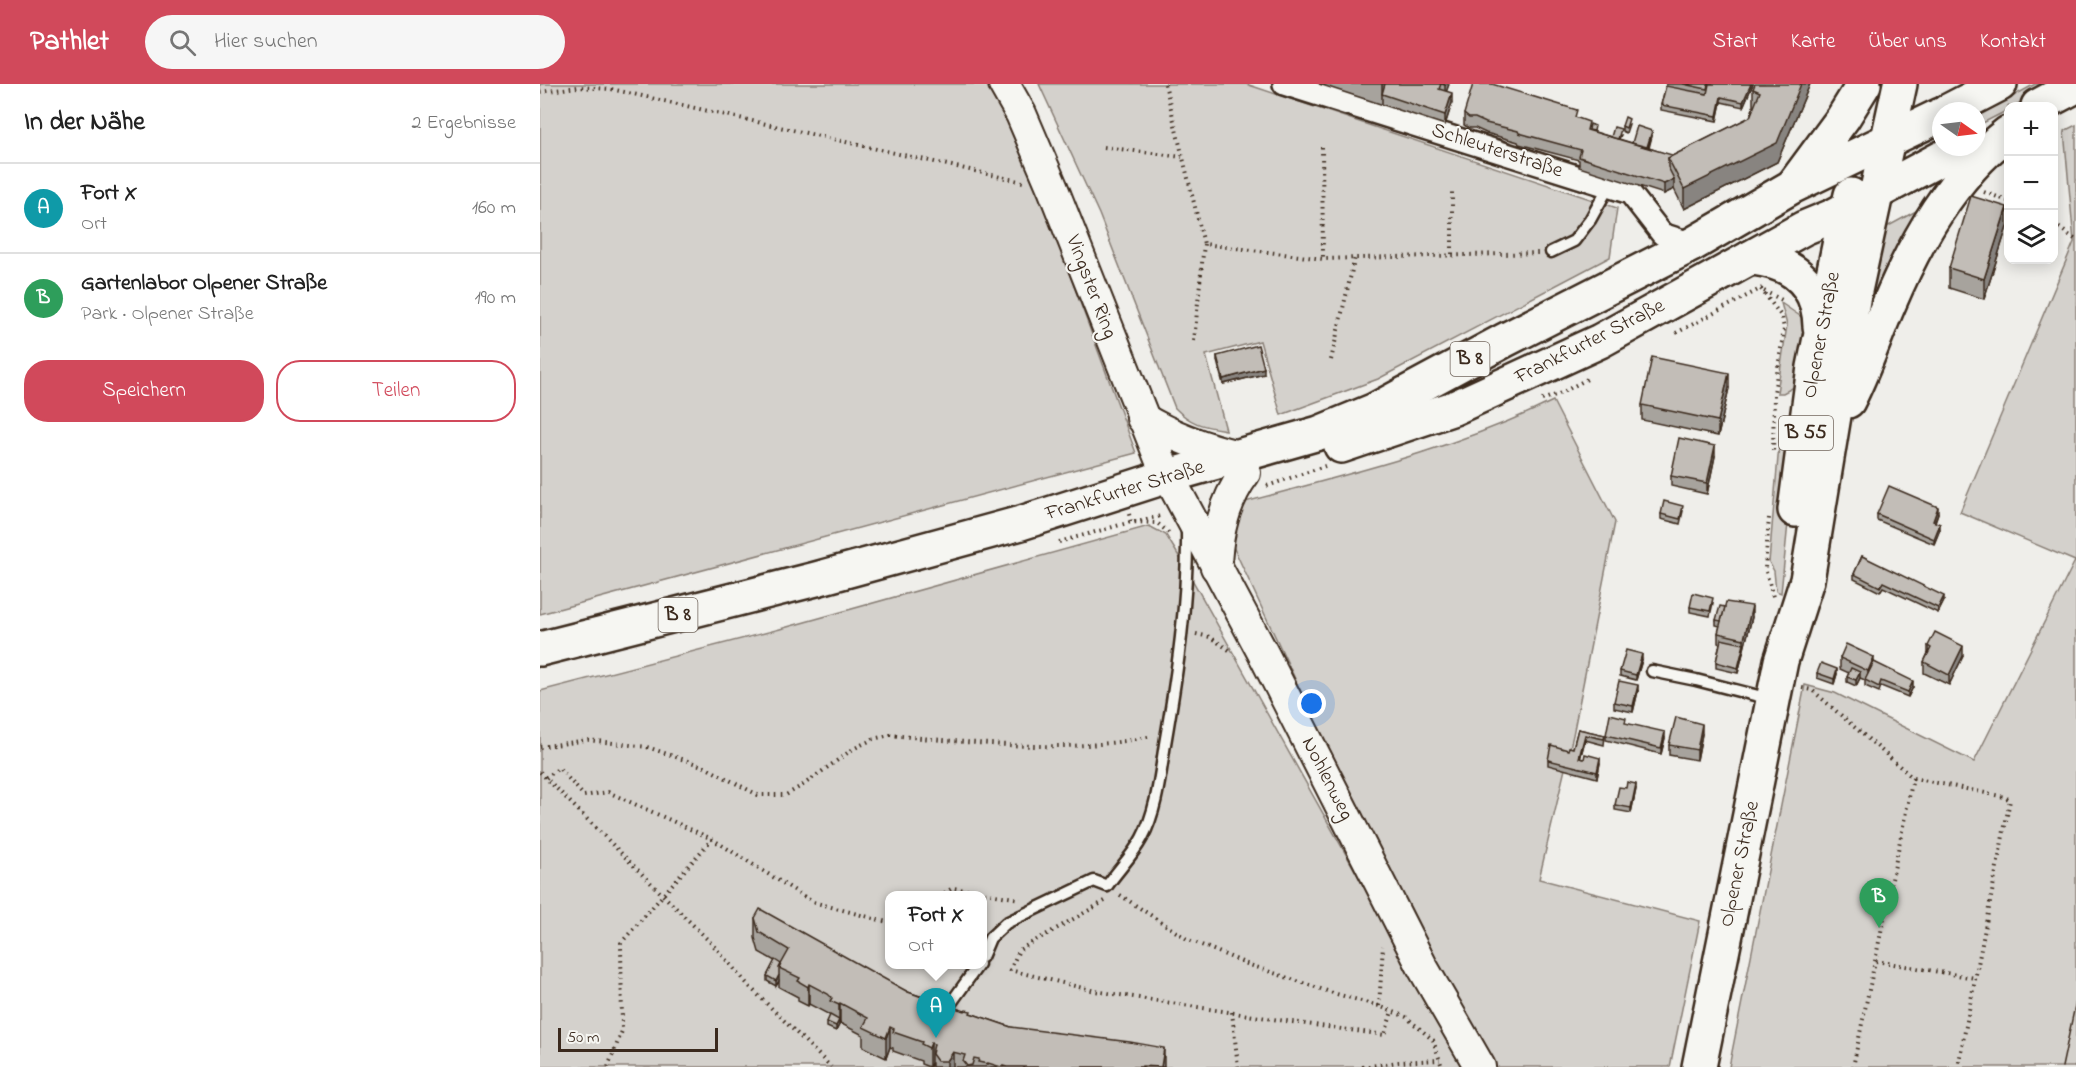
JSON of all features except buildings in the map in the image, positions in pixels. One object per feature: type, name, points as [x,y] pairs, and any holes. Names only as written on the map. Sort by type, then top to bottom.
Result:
[{"type":"main road","name":"Vingster Ring","points":[[1004,84],[1021,114],[1053,189],[1142,418],[1176,493]]},
{"type":"main road","points":[[1793,186],[1843,118],[1864,84]]},
{"type":"main road","name":"B 55","points":[[1875,147],[1879,84]]},
{"type":"main road","name":"B 55","points":[[1862,201],[1875,147],[1900,84]]},
{"type":"main road","points":[[1956,84],[1995,87]]},
{"type":"main road","points":[[1965,102],[1995,87]]},
{"type":"main road","points":[[2046,102],[2063,94]]},
{"type":"main road","name":"Frankfurter Straße","points":[[540,649],[816,579],[1021,523],[1112,509],[1176,493],[1375,410],[1505,340],[1693,244],[1793,186],[1932,119]]},
{"type":"main road","points":[[1986,134],[2004,124]]},
{"type":"main road","points":[[1830,436],[1855,387],[1889,302],[1929,224],[1955,186],[2004,137]]},
{"type":"main road","name":"Frankfurter Straße","points":[[1242,464],[1315,455],[1454,408],[1600,341],[1804,228],[1862,201],[1945,156]]},
{"type":"main road","name":"Olpener Straße","points":[[1781,661],[1807,580],[1853,300],[1862,201]]},
{"type":"main road","name":"Olpener Straße","points":[[1699,1067],[1787,694],[1781,661],[1786,577],[1805,440],[1808,400],[1820,336],[1862,201]]},
{"type":"main road","points":[[1750,258],[1775,262],[1790,268],[1804,281],[1817,307],[1820,336]]},
{"type":"main road","points":[[1142,418],[1185,441],[1242,464],[1237,484],[1225,510],[1217,543],[1202,565]]},
{"type":"main road","name":"Nohlenweg","points":[[1176,493],[1202,565],[1265,657],[1423,968],[1480,1067]]},
{"type":"street","name":"Schleuterstraße","points":[[1284,84],[1630,193],[1662,234],[1693,244]]},
{"type":"lane","points":[[1551,252],[1574,241],[1590,220],[1609,186]]},
{"type":"lane","points":[[987,945],[990,938],[1006,923],[1094,881],[1107,886],[1142,838],[1158,787],[1178,668],[1202,565]]},
{"type":"lane","points":[[1652,670],[1696,680],[1787,694]]},
{"type":"lane","points":[[951,1003],[975,969]]},
{"type":"path","points":[[1166,84],[1204,244],[1194,341]]},
{"type":"path","points":[[540,92],[578,87],[611,89],[1053,189]]},
{"type":"path","points":[[1104,147],[1182,158]]},
{"type":"path","points":[[1322,147],[1323,259]]},
{"type":"path","points":[[1978,190],[2004,200]]},
{"type":"path","points":[[1452,192],[1452,254]]},
{"type":"path","points":[[2058,227],[2076,240]]},
{"type":"path","points":[[1204,244],[1323,259],[1551,252]]},
{"type":"path","points":[[1331,360],[1355,257]]},
{"type":"path","points":[[1761,289],[1782,317],[1784,329],[1774,393],[1774,437]]},
{"type":"path","points":[[1131,522],[1157,524],[1202,565]]},
{"type":"path","points":[[1787,694],[1812,690],[1913,778],[2005,797],[2010,800],[1958,1067]]},
{"type":"path","points":[[540,747],[588,740],[648,747],[705,767],[758,795],[786,795],[803,786],[853,749],[873,739],[890,735],[1071,747],[1123,742],[1167,732]]},
{"type":"path","points":[[546,777],[559,768],[584,796],[608,792],[712,839],[813,902],[885,921]]},
{"type":"path","points":[[540,772],[663,894],[750,987],[831,1067]]},
{"type":"path","points":[[1853,1067],[1913,778]]},
{"type":"path","points":[[608,1067],[622,1031],[621,944],[712,839]]},
{"type":"path","points":[[1107,886],[1187,939],[1247,964],[1406,1017],[1432,1040],[1442,1067]]},
{"type":"path","points":[[948,891],[953,888],[972,891]]},
{"type":"path","points":[[987,893],[1047,903]]},
{"type":"path","points":[[1108,899],[1019,950],[1010,970],[1095,991],[1385,1035],[1392,1011]]},
{"type":"path","points":[[1875,961],[1975,978]]},
{"type":"path","points":[[1232,1012],[1238,1067]]},
{"type":"path","points":[[1362,1067],[1440,1060]]},
{"type":"shaded area","points":[[540,84],[987,84],[1012,119],[1136,453],[540,614]]},
{"type":"shaded area","points":[[1039,84],[1246,84],[1617,208],[1610,257],[1378,379],[1281,415],[1260,341],[1206,355],[1226,430],[1204,426],[1187,418],[1175,408],[1099,214]]},
{"type":"shaded area","points":[[2035,84],[2056,84],[2022,102],[2004,102],[2004,112],[1986,121],[1986,111]]},
{"type":"shaded area","points":[[2076,125],[2076,1067],[1729,1067],[1805,685],[1835,693],[1974,762],[2075,561],[1960,512],[2074,242],[2064,131]]},
{"type":"shaded area","points":[[1929,204],[1857,369],[1881,230]]},
{"type":"shaded area","points":[[1781,303],[1806,322],[1796,386],[1783,393],[1777,393],[1787,325]]},
{"type":"shaded area","points":[[1553,401],[1615,522],[1573,735],[1539,879],[1700,921],[1670,1067],[1496,1067],[1440,969],[1362,822],[1230,540],[1245,502],[1440,447]]},
{"type":"shaded area","points":[[1780,434],[1796,443],[1781,593],[1776,591],[1774,571],[1769,562]]},
{"type":"shaded area","points":[[1149,526],[1166,535],[1180,558],[1465,1067],[540,1067],[540,691],[780,629]]},
{"type":"tram line","points":[[2062,1067],[2076,1001]]},
{"type":"place","name":"Gartenlabor Olpener Straße","points":[[1879,928]]},
{"type":"place","name":"Fort X","points":[[936,1038]]}]
